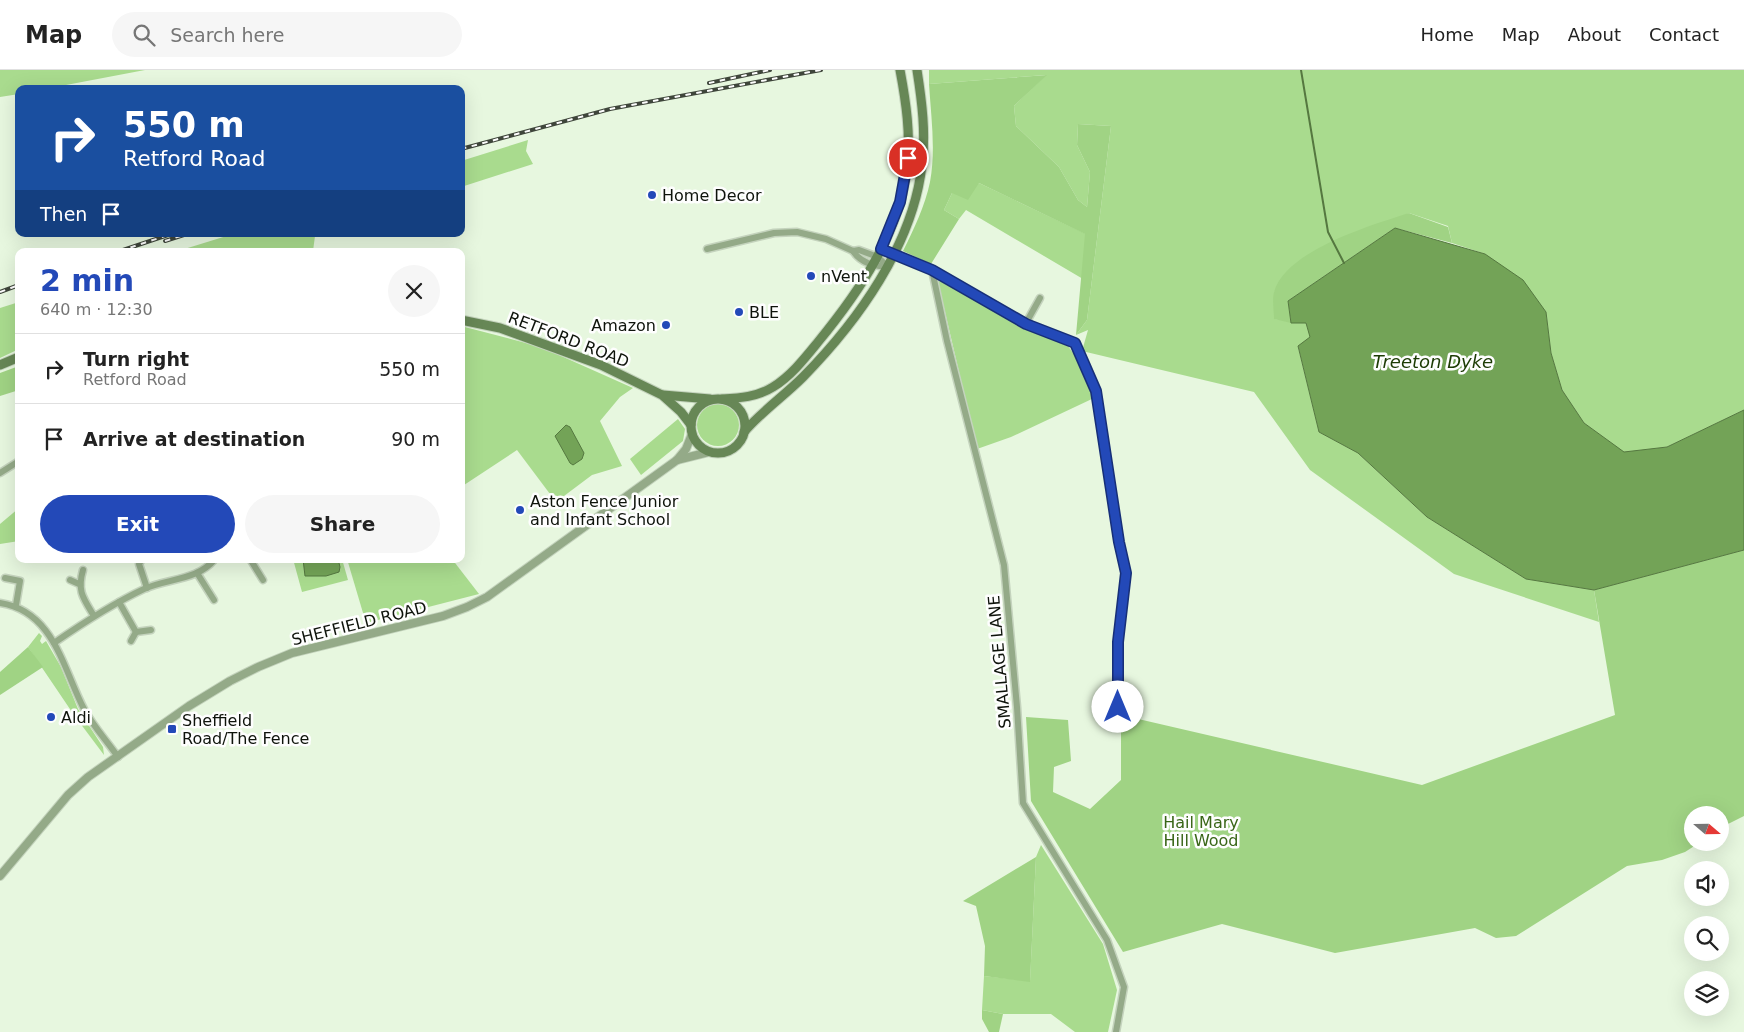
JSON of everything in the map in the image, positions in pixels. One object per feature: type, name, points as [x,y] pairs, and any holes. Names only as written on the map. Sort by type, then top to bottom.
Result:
[{"type":"main road","points":[[744,432],[744,417],[735,405],[717,399],[705,401],[695,411],[691,430],[696,442],[710,452],[717,453],[737,445],[744,432],[803,377],[825,353],[849,322],[893,254],[914,204],[922,172],[924,114],[917,71]]},
{"type":"main road","name":"RETFORD ROAD","points":[[662,395],[717,399],[757,395],[786,377],[826,333],[873,265],[896,214],[907,168],[908,123],[900,72]]},
{"type":"main road","name":"RETFORD ROAD","points":[[465,321],[500,328],[551,345],[601,365],[662,395],[682,412],[691,430]]},
{"type":"main road","points":[[0,365],[15,359]]},
{"type":"street","points":[[707,249],[774,232],[797,232],[826,239],[853,251],[857,257],[873,265],[887,266]]},
{"type":"street","points":[[853,251],[893,254],[932,270],[1026,324],[1075,343],[1096,391],[1119,542],[1126,573],[1118,642],[1118,713]]},
{"type":"street","points":[[880,253],[887,266]]},
{"type":"street","name":"SMALLAGE LANE","points":[[932,270],[949,351],[1004,564],[1017,707],[1023,803],[1107,940],[1124,987],[1116,1032]]},
{"type":"street","points":[[1026,324],[1040,298]]},
{"type":"street","name":"SHEFFIELD ROAD","points":[[0,876],[50,814],[72,791],[190,706],[258,667],[292,654],[442,616],[487,597],[677,460],[686,450],[691,430]]},
{"type":"street","name":"SHEFFIELD ROAD","points":[[677,460],[710,452]]},
{"type":"street","points":[[0,473],[15,464]]},
{"type":"street","points":[[140,563],[147,588]]},
{"type":"street","points":[[54,644],[94,616],[119,602],[147,588],[198,573],[210,563]]},
{"type":"street","points":[[252,563],[263,580]]},
{"type":"street","points":[[83,570],[79,584],[83,598],[94,616]]},
{"type":"street","points":[[198,573],[205,589],[214,600]]},
{"type":"street","points":[[4,578],[20,581],[16,605]]},
{"type":"street","points":[[70,580],[79,584]]},
{"type":"street","points":[[119,602],[136,632]]},
{"type":"street","points":[[0,603],[16,605],[31,614],[54,644],[69,672],[86,712],[118,757]]},
{"type":"street","points":[[136,632],[151,630]]},
{"type":"street","points":[[131,641],[136,632]]},
{"type":"shaded area","points":[[0,70],[145,70],[66,85],[15,85],[15,95],[0,97]]},
{"type":"shaded area","points":[[929,70],[1744,70],[1744,410],[1667,447],[1624,453],[1584,423],[1562,390],[1551,353],[1546,312],[1485,254],[1452,243],[1448,226],[1409,213],[1274,292],[1275,319],[1306,323],[1311,337],[1298,347],[1319,432],[1358,453],[1427,517],[1526,579],[1594,590],[1599,622],[1454,574],[1310,470],[1254,392],[1082,351],[1088,330],[1076,335],[1087,320],[1111,126],[1078,124],[1077,145],[1090,172],[1087,207],[1078,200],[1059,167],[1016,126],[1014,106],[1046,75],[929,84]]},
{"type":"shaded area","points":[[528,140],[526,151],[533,164],[465,186],[465,160]]},
{"type":"shaded area","points":[[979,183],[1086,234],[1083,279],[966,210],[959,219],[944,210],[952,193]]},
{"type":"shaded area","points":[[223,237],[315,237],[313,248],[188,248]]},
{"type":"shaded area","points":[[940,281],[1024,327],[1068,346],[1079,361],[1094,398],[1011,437],[977,449],[938,282]]},
{"type":"shaded area","points":[[15,303],[15,351],[0,358],[0,308]]},
{"type":"shaded area","points":[[465,327],[541,347],[633,388],[620,397],[600,421],[622,466],[592,475],[556,502],[517,450],[465,484]]},
{"type":"shaded area","points":[[714,404],[722,404],[733,410],[739,425],[733,440],[722,446],[714,446],[703,440],[697,429],[697,421],[703,410]]},
{"type":"shaded area","points":[[678,419],[685,429],[683,441],[641,475],[630,459]]},
{"type":"shaded area","points":[[15,511],[15,542],[0,544],[0,524]]},
{"type":"shaded area","points":[[294,563],[343,563],[348,580],[302,592]]},
{"type":"shaded area","points":[[348,563],[455,563],[479,594],[366,623]]},
{"type":"shaded area","points":[[39,633],[42,636],[40,641],[42,644],[46,641],[61,667],[78,709],[103,747],[104,755],[74,715],[28,647]]},
{"type":"shaded area","points":[[1041,845],[1103,944],[1117,990],[1108,1032],[1075,1032],[1051,1014],[1003,1014],[982,1010],[984,976],[1030,981],[1036,857]]},
{"type":"green space","points":[[1047,75],[1014,106],[1016,126],[1059,167],[1078,200],[1087,207],[1090,172],[1077,145],[1078,124],[1111,126],[1087,320],[1076,335],[1085,234],[979,183],[968,200],[952,193],[944,210],[959,219],[931,264],[903,251],[922,209],[932,170],[933,145],[929,84]]},
{"type":"green space","points":[[1409,213],[1448,227],[1452,243],[1395,228],[1288,301],[1291,323],[1274,319],[1274,292],[1282,277],[1295,264],[1332,241],[1374,224]]},
{"type":"green space","points":[[15,367],[15,391],[0,396],[0,373]]},
{"type":"green space","name":"Hail Mary Hill Wood","points":[[1744,550],[1744,816],[1729,824],[1729,806],[1684,806],[1684,851],[1687,851],[1662,860],[1627,866],[1516,936],[1496,938],[1475,928],[1335,953],[1222,924],[1123,952],[1031,801],[1026,717],[1068,720],[1071,761],[1054,767],[1053,792],[1090,809],[1121,780],[1121,715],[1422,785],[1615,715],[1594,590]]},
{"type":"green space","points":[[28,647],[43,667],[0,695],[0,672]]},
{"type":"green space","points":[[1036,857],[1030,982],[984,976],[985,946],[976,906],[963,901]]},
{"type":"green space","points":[[982,1010],[1003,1014],[999,1032],[989,1032],[982,1019]]},
{"type":"water","name":"Treeton Dyke","points":[[1395,228],[1485,254],[1523,280],[1546,312],[1551,353],[1562,390],[1584,423],[1624,452],[1667,447],[1744,410],[1744,550],[1594,590],[1526,579],[1427,517],[1358,453],[1319,432],[1298,346],[1310,337],[1306,323],[1291,323],[1288,301]]},
{"type":"water","points":[[566,425],[570,427],[584,453],[582,459],[573,465],[555,436]]},
{"type":"water","points":[[303,563],[339,563],[339,572],[326,576],[305,576]]},
{"type":"waterway","points":[[1301,70],[1328,232],[1344,263]]},
{"type":"railway","points":[[709,83],[770,70]]},
{"type":"railway","points":[[465,148],[610,109],[821,70]]},
{"type":"railway","points":[[129,248],[162,237]]},
{"type":"railway","points":[[165,241],[178,237]]},
{"type":"railway","points":[[0,292],[15,286]]},
{"type":"place","name":"Home Decor","points":[[652,195]]},
{"type":"place","name":"nVent","points":[[811,276]]},
{"type":"place","name":"BLE","points":[[739,312]]},
{"type":"place","name":"Amazon","points":[[666,325]]},
{"type":"place","name":"Aston Fence Junior and Infant School","points":[[520,510]]},
{"type":"place","name":"Aldi","points":[[51,717]]},
{"type":"place","name":"Sheffield Road/The Fence","points":[[172,729]]},
{"type":"route","points":[[908,158],[900,202],[881,249],[932,270],[1026,324],[1075,343],[1096,391],[1119,542],[1125,561],[1126,573],[1118,642],[1118,707]]}]
